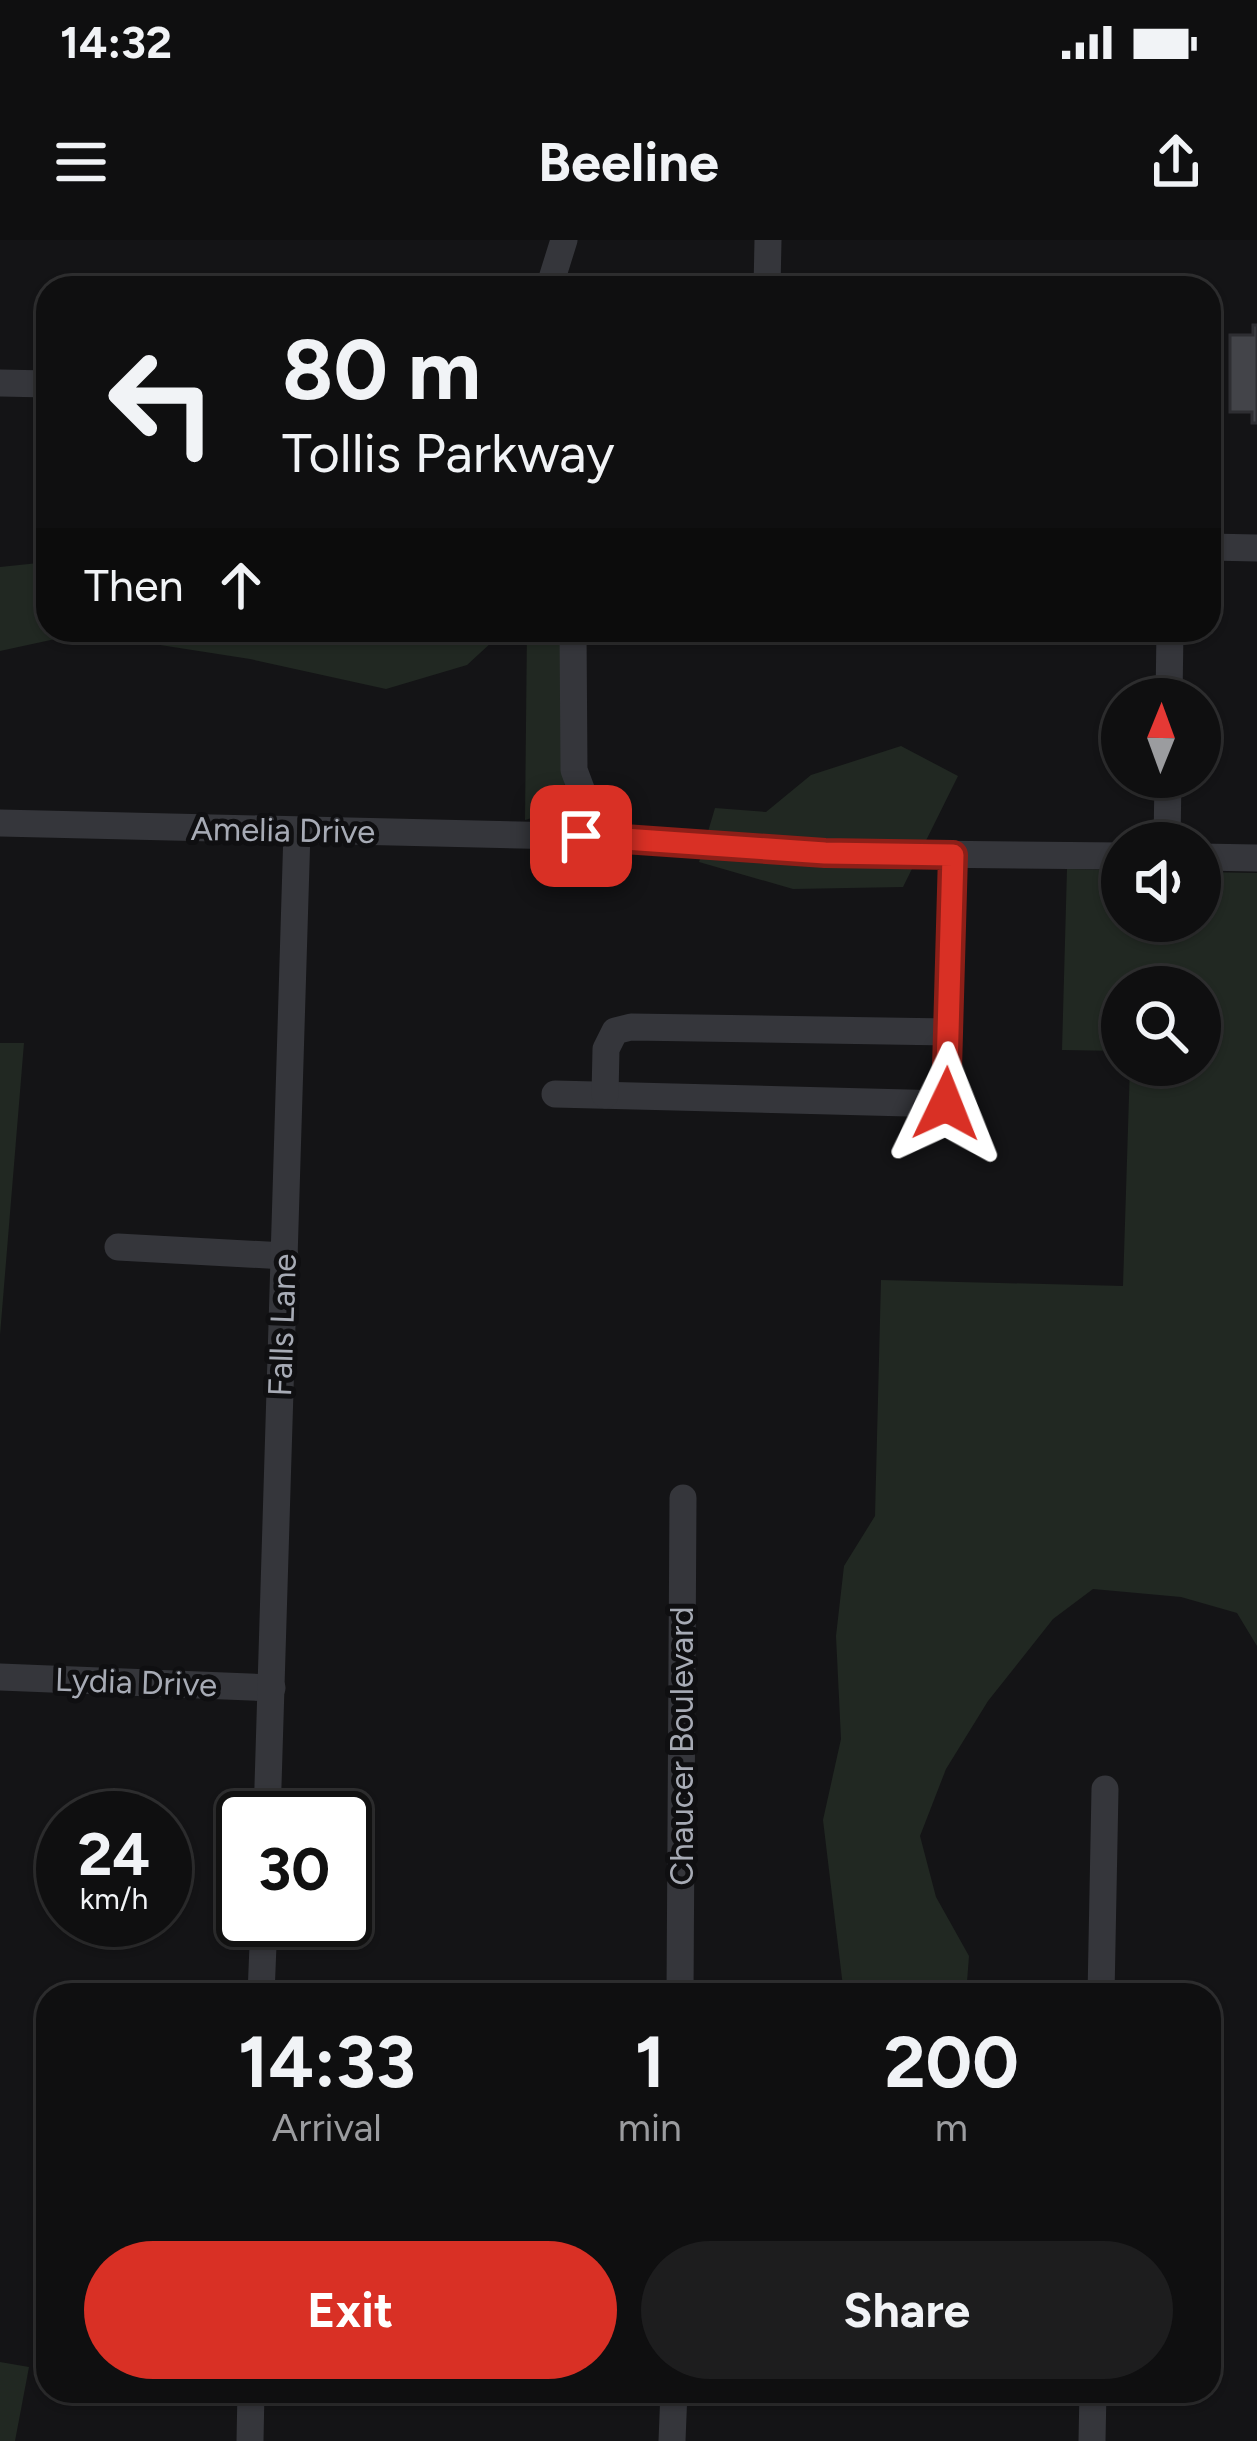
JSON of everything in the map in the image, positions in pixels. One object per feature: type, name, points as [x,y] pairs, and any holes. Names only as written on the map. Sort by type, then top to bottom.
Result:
[{"type":"street","points":[[553,276],[564,240]]},
{"type":"street","points":[[767,276],[768,240]]},
{"type":"street","points":[[0,383],[36,384]]},
{"type":"street","points":[[1221,547],[1257,548]]},
{"type":"street","points":[[573,642],[574,770],[582,836]]},
{"type":"street","points":[[1169,678],[1170,642]]},
{"type":"street","name":"Amelia Drive","points":[[0,823],[582,836],[825,853],[1101,856]]},
{"type":"street","name":"Falls Lane","points":[[268,1791],[297,831]]},
{"type":"street","points":[[555,1094],[946,1104],[953,855]]},
{"type":"street","points":[[1221,857],[1257,858]]},
{"type":"street","points":[[605,1095],[606,1049],[615,1031],[631,1027],[949,1032]]},
{"type":"street","points":[[118,1247],[284,1256]]},
{"type":"street","name":"Chaucer Boulevard","points":[[680,1983],[683,1498]]},
{"type":"street","name":"Lydia Drive","points":[[0,1677],[272,1688]]},
{"type":"street","points":[[1101,1983],[1105,1789]]},
{"type":"street","points":[[261,1983],[263,1947]]},
{"type":"street","points":[[250,2441],[251,2403]]},
{"type":"street","points":[[672,2441],[674,2403]]},
{"type":"street","points":[[1092,2441],[1093,2403]]},
{"type":"shaded area","points":[[36,563],[36,642],[42,642],[0,651],[0,567]]},
{"type":"shaded area","points":[[141,642],[492,642],[467,665],[386,689],[250,659]]},
{"type":"shaded area","points":[[527,642],[575,642],[563,809],[525,820]]},
{"type":"shaded area","points":[[901,746],[958,776],[903,887],[793,889],[699,862],[715,808],[766,812],[811,775]]},
{"type":"shaded area","points":[[1067,869],[1101,870],[1101,942],[1221,942],[1221,872],[1257,873],[1257,1646],[1237,1613],[1181,1597],[1093,1589],[1053,1619],[988,1701],[946,1769],[920,1836],[936,1897],[969,1956],[967,1983],[843,1983],[823,1820],[841,1739],[836,1636],[844,1566],[875,1516],[881,1280],[1123,1286],[1129,1086],[1221,1086],[1221,966],[1101,966],[1101,1051],[1062,1050]]},
{"type":"shaded area","points":[[0,1043],[24,1043],[0,1335]]},
{"type":"shaded area","points":[[0,2362],[29,2367],[15,2441],[0,2441]]},
{"type":"building","points":[[1253,325],[1257,325],[1257,423],[1252,423],[1252,412],[1230,412],[1230,335],[1253,335]]},
{"type":"route","points":[[581,836],[825,853],[953,855],[946,1104]]}]
